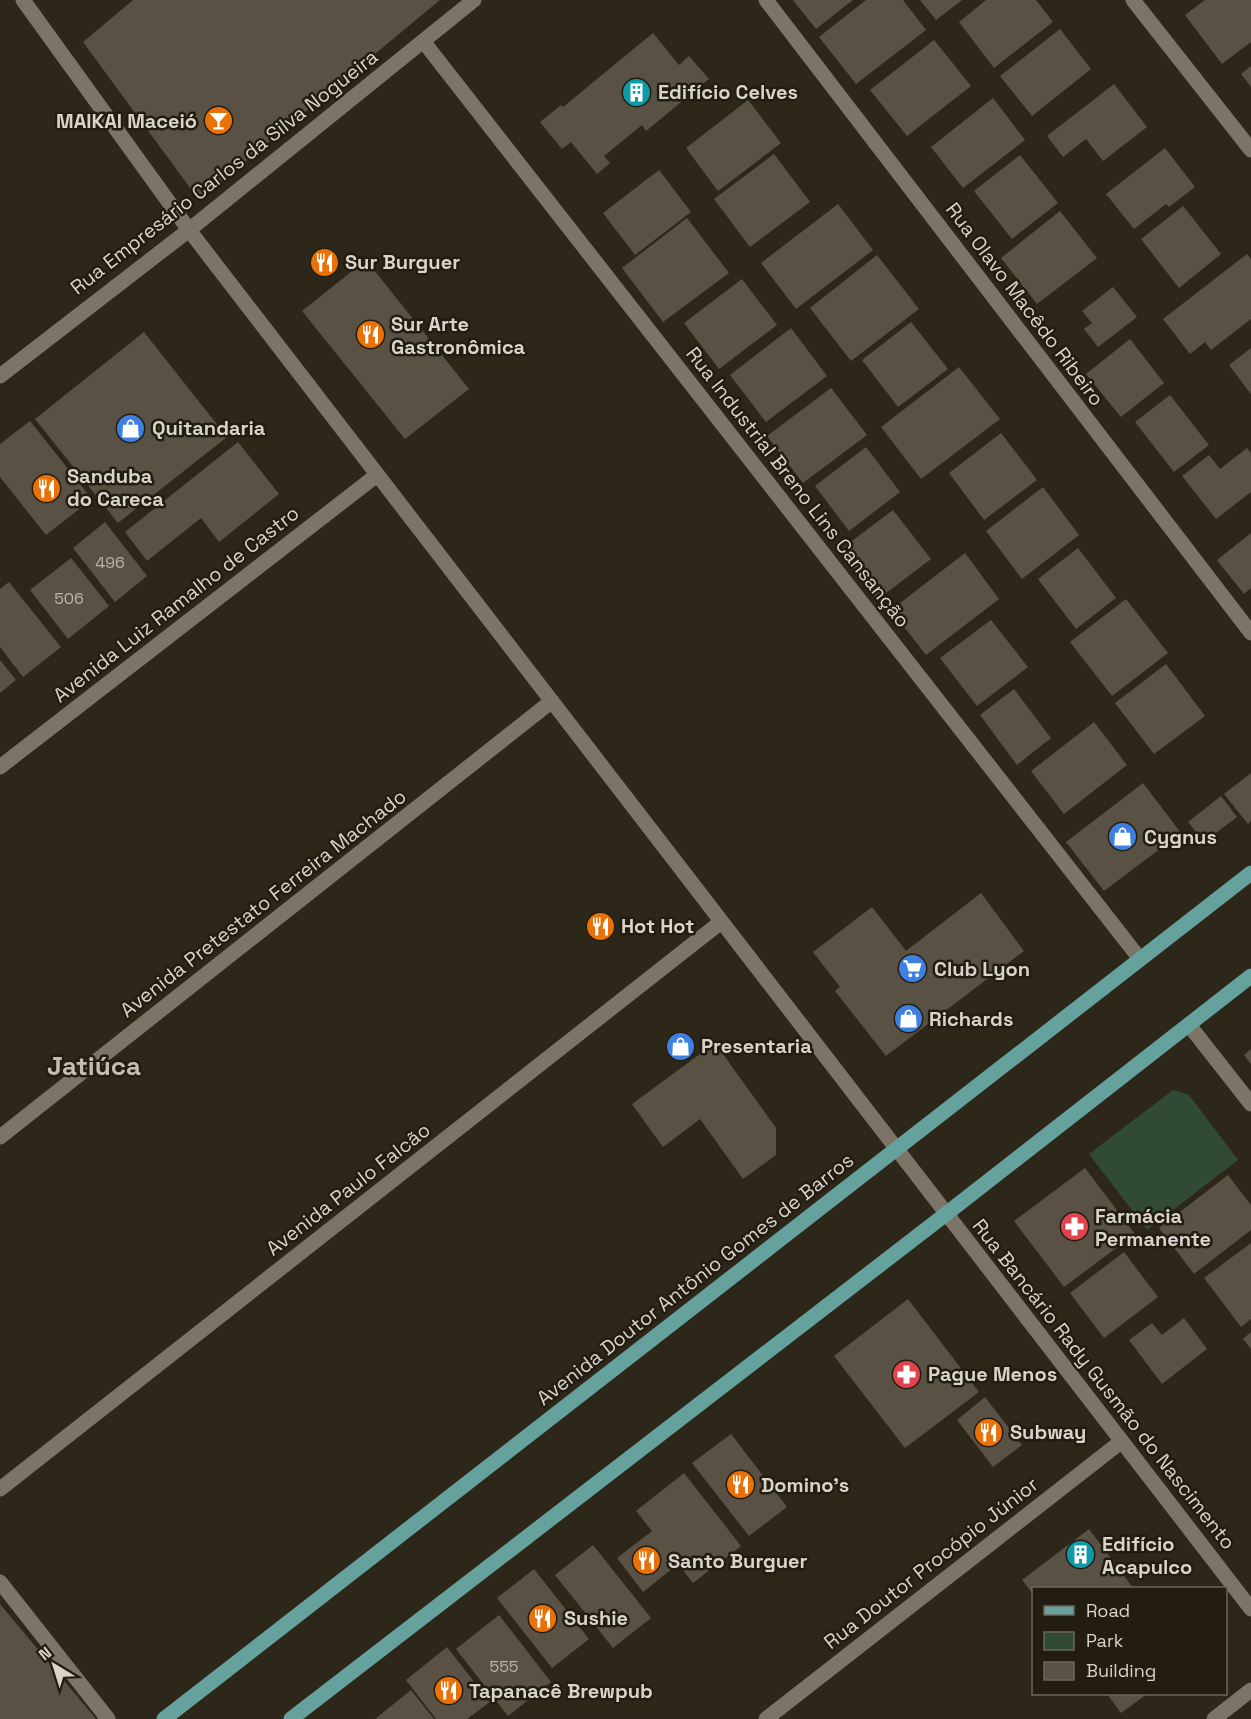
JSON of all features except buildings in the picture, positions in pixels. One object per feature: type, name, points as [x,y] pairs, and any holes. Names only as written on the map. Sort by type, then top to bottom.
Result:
[{"type":"main road","name":"Avenida Doutor Antônio Gomes de Barros","points":[[164,1719],[1251,873]]},
{"type":"main road","points":[[291,1719],[1251,976]]},
{"type":"street","name":"Rua Bancário Rady Gusmão do Nascimento","points":[[23,0],[189,230],[1251,1609]]},
{"type":"street","name":"Rua Empresário Carlos da Silva Nogueira","points":[[0,376],[189,230],[474,0]]},
{"type":"street","name":"Rua Olavo Macêdo Ribeiro","points":[[766,0],[1251,633]]},
{"type":"street","points":[[1133,0],[1251,150]]},
{"type":"street","name":"Rua Industrial Breno Lins Cansanção","points":[[423,41],[1140,959]]},
{"type":"street","name":"Avenida Luiz Ramalho de Castro","points":[[0,767],[377,475]]},
{"type":"street","name":"Avenida Pretestato Ferreira Machado","points":[[0,1137],[552,701]]},
{"type":"street","name":"Avenida Paulo Falcão","points":[[0,1489],[721,922]]},
{"type":"street","points":[[1188,1025],[1251,1104]]},
{"type":"street","name":"Rua Doutor Procópio Júnior","points":[[766,1719],[1122,1441]]},
{"type":"street","points":[[0,1582],[108,1719]]},
{"type":"street","points":[[1214,1719],[1251,1690]]},
{"type":"green space","points":[[1173,1090],[1189,1095],[1238,1160],[1147,1230],[1089,1154]]},
{"type":"place","name":"Edifício Celves","points":[[637,92]]},
{"type":"place","name":"MAIKAI Maceió","points":[[218,121]]},
{"type":"place","name":"Sur Burguer","points":[[324,262]]},
{"type":"place","name":"Sur Arte Gastronômica","points":[[370,335]]},
{"type":"place","name":"Quitandaria","points":[[131,428]]},
{"type":"place","name":"Sanduba do Careca","points":[[46,488]]},
{"type":"place","name":"Cygnus","points":[[1123,837]]},
{"type":"place","name":"Hot Hot","points":[[600,926]]},
{"type":"place","name":"Club Lyon","points":[[913,969]]},
{"type":"place","name":"Richards","points":[[908,1019]]},
{"type":"place","name":"Presentaria","points":[[680,1046]]},
{"type":"place","name":"Farmácia Permanente","points":[[1074,1227]]},
{"type":"place","name":"Pague Menos","points":[[907,1374]]},
{"type":"place","name":"Subway","points":[[989,1432]]},
{"type":"place","name":"Domino's","points":[[740,1485]]},
{"type":"place","name":"Edifício Acapulco","points":[[1081,1555]]},
{"type":"place","name":"Santo Burguer","points":[[647,1561]]},
{"type":"place","name":"Sushie","points":[[543,1618]]},
{"type":"place","name":"Tapanacê Brewpub","points":[[448,1691]]},
{"type":"district","name":"Jatiúca","points":[[94,1066]]}]
